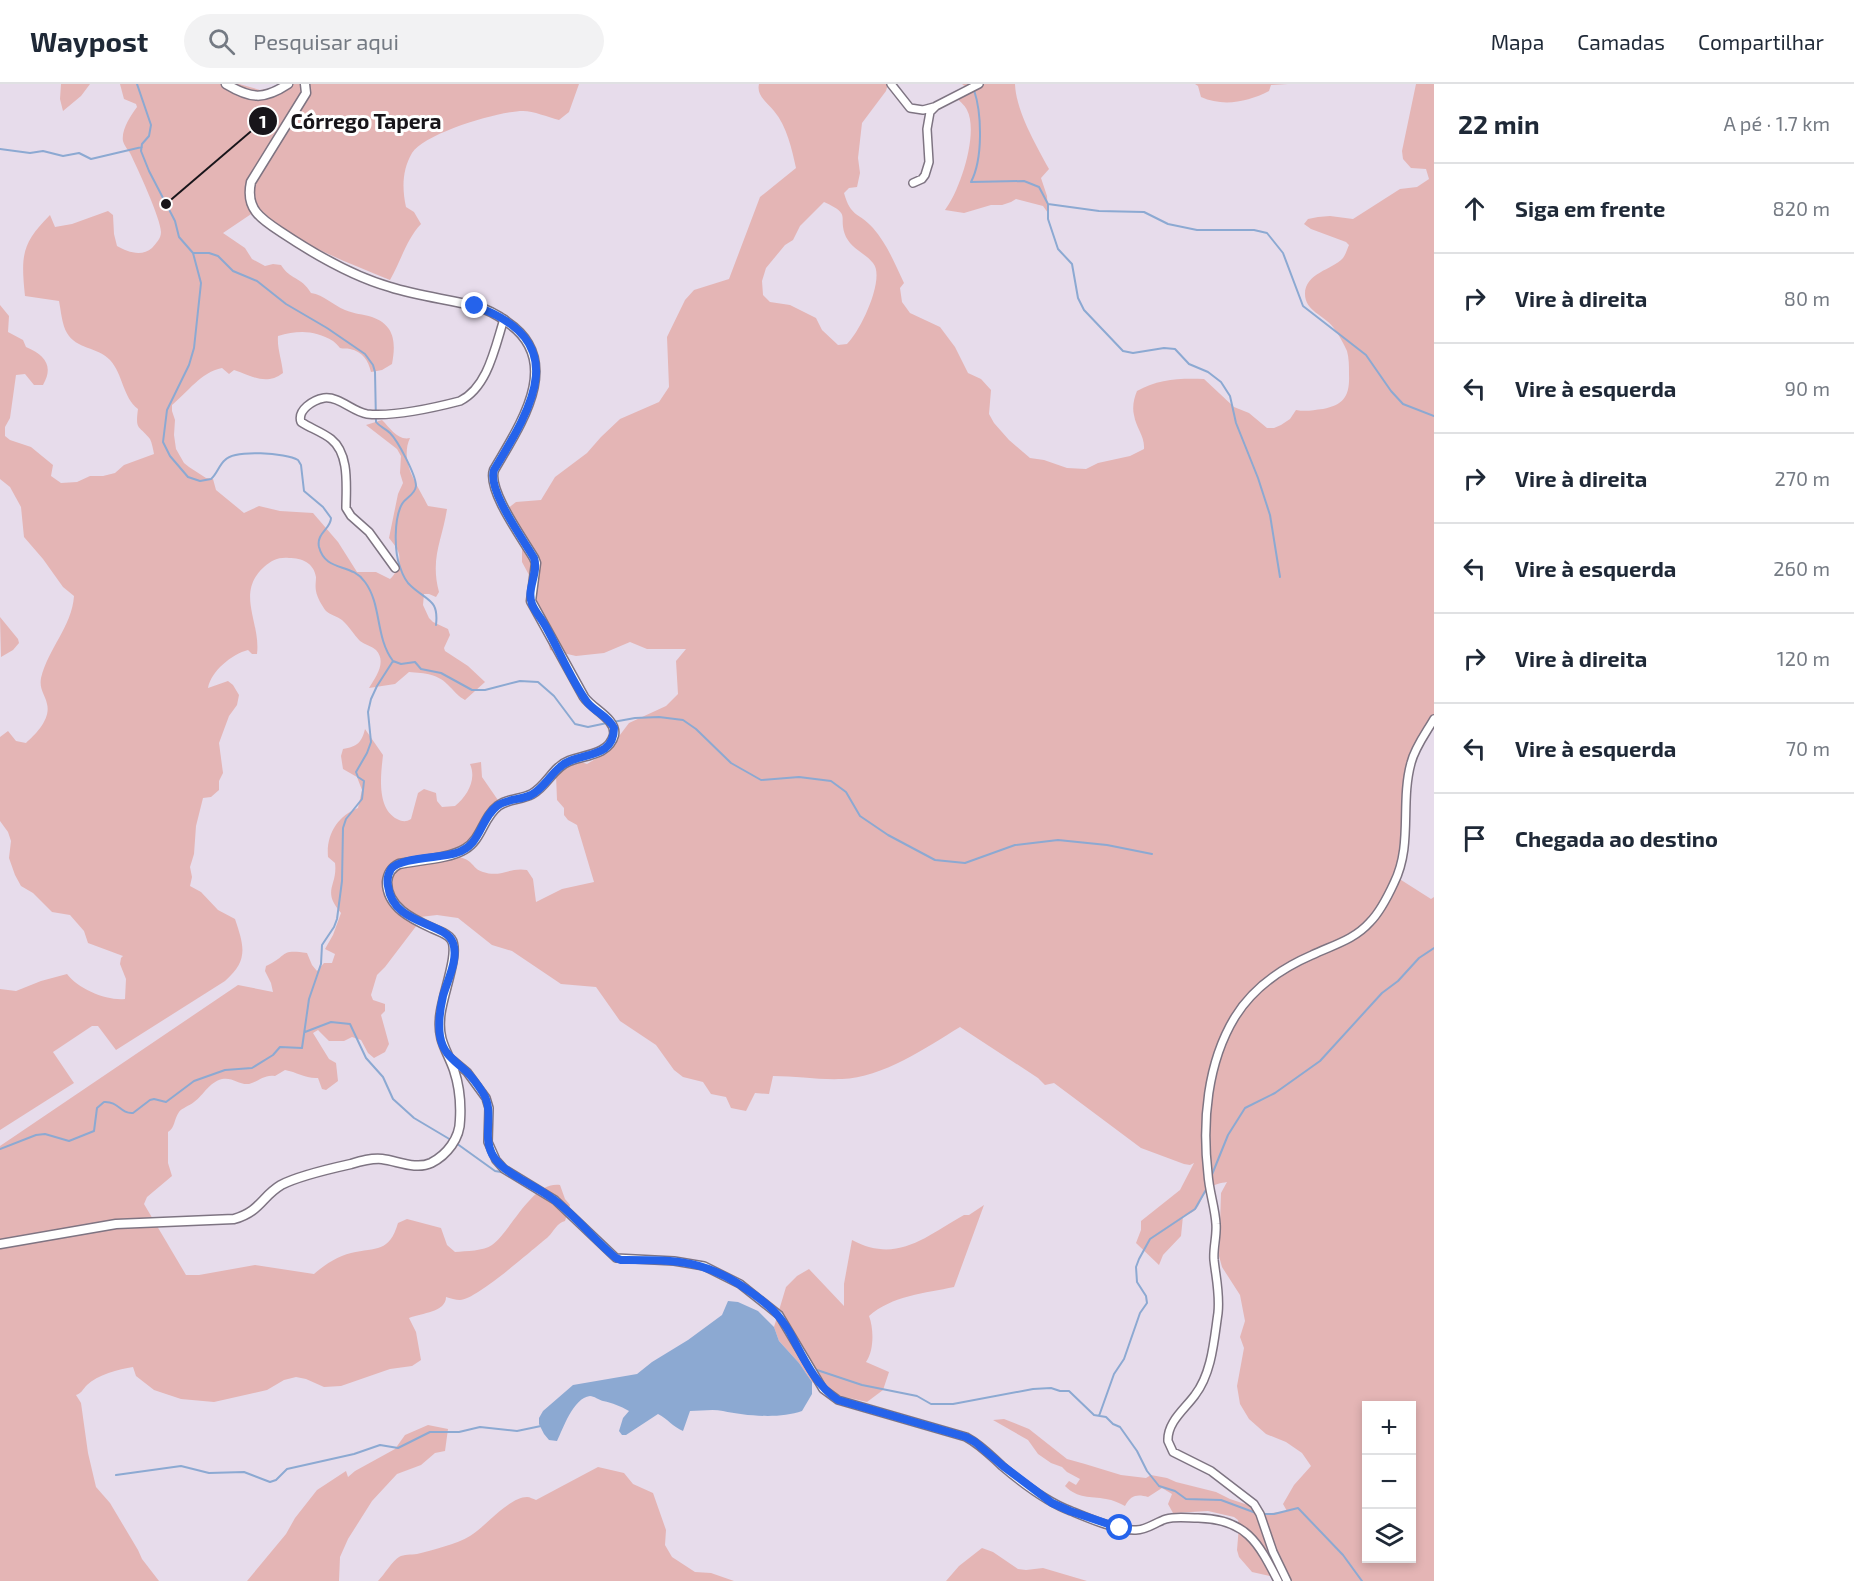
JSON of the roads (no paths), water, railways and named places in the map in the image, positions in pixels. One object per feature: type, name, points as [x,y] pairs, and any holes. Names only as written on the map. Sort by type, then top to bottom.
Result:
[{"type":"street","points":[[226,84],[242,92],[265,96],[274,94],[288,84]]},
{"type":"street","points":[[0,1244],[116,1224],[165,1220],[234,1219],[258,1207],[281,1185],[349,1164],[376,1159],[418,1166],[430,1164],[445,1154],[458,1134],[460,1122],[458,1089],[454,1071],[441,1043],[440,1018],[442,998],[453,963],[454,944],[448,936],[407,916],[399,909],[389,893],[387,884],[391,869],[399,864],[456,854],[465,850],[472,844],[496,806],[530,795],[563,764],[603,750],[610,743],[614,734],[614,728],[610,722],[584,697],[534,609],[530,592],[536,563],[500,500],[492,478],[494,470],[524,419],[534,390],[536,368],[530,342],[517,328],[504,319],[475,306],[420,295],[379,283],[308,250],[261,218],[250,202],[251,182],[306,93],[305,84]]},
{"type":"street","points":[[891,84],[910,108],[923,110],[936,106],[979,84]]},
{"type":"street","points":[[912,183],[922,179],[928,168],[928,117],[936,106]]},
{"type":"street","points":[[395,568],[369,532],[348,513],[346,476],[338,448],[333,440],[301,422],[300,414],[312,404],[327,398],[337,400],[360,413],[380,415],[460,402],[469,397],[483,378],[504,319]]},
{"type":"street","points":[[1287,1581],[1254,1504],[1211,1471],[1173,1452],[1168,1441],[1171,1425],[1204,1380],[1210,1362],[1220,1299],[1214,1253],[1216,1224],[1206,1147],[1209,1086],[1219,1051],[1236,1016],[1255,993],[1280,971],[1342,943],[1356,934],[1371,921],[1385,900],[1400,868],[1405,848],[1411,763],[1416,749],[1434,719]]},
{"type":"street","points":[[447,1055],[467,1072],[486,1098],[489,1108],[488,1142],[496,1160],[504,1169],[555,1200],[616,1258],[674,1261],[704,1266],[740,1284],[779,1314],[823,1389],[838,1400],[966,1437],[1052,1503],[1120,1528],[1143,1530],[1169,1518],[1224,1520],[1244,1531],[1254,1540],[1265,1555],[1278,1581]]},
{"type":"water","points":[[728,1301],[738,1302],[758,1311],[774,1327],[779,1341],[812,1382],[812,1394],[802,1411],[793,1414],[763,1416],[715,1410],[690,1411],[683,1431],[658,1414],[626,1435],[622,1435],[619,1431],[623,1418],[629,1411],[590,1396],[584,1398],[574,1408],[557,1441],[549,1440],[544,1434],[539,1424],[543,1411],[573,1385],[637,1374],[722,1315]]},
{"type":"waterway","points":[[137,84],[151,125],[149,136],[142,144],[141,151],[175,221],[179,237],[193,253],[201,283],[194,348],[189,365],[167,410],[163,442],[170,456],[188,477],[200,481],[211,479],[225,460],[239,454],[272,454],[298,460],[301,465],[304,491],[323,507],[331,518],[319,542],[322,555],[327,561],[353,572],[365,582],[374,601],[383,642],[393,661]]},
{"type":"waterway","points":[[974,90],[979,111],[980,136],[978,161],[971,182],[1024,181],[1039,187],[1048,204],[1048,219],[1058,249],[1072,264],[1078,298],[1084,310],[1123,351],[1133,353],[1164,348],[1175,349],[1189,364],[1208,372],[1221,382],[1230,396],[1236,423],[1270,515],[1280,577]]},
{"type":"waterway","points":[[0,149],[30,153],[43,151],[63,156],[79,153],[91,159],[142,147]]},
{"type":"waterway","points":[[1048,204],[1099,211],[1144,212],[1168,224],[1197,230],[1254,230],[1267,233],[1283,253],[1303,306],[1366,355],[1403,404],[1434,416]]},
{"type":"waterway","points":[[193,253],[209,253],[218,256],[233,271],[257,281],[286,304],[365,354],[373,365],[376,422],[390,433],[397,443],[410,467],[416,486],[414,492],[402,504],[397,518],[398,560],[407,582],[434,605],[436,625]]},
{"type":"waterway","points":[[393,661],[401,664],[415,662],[421,669],[441,673],[472,690],[485,690],[520,681],[538,682],[554,696],[575,724],[588,727],[607,723]]},
{"type":"waterway","points":[[0,1149],[36,1135],[45,1134],[69,1141],[94,1131],[97,1108],[104,1102],[113,1103],[125,1112],[133,1113],[150,1100],[166,1102],[194,1081],[225,1070],[252,1068],[273,1055],[280,1047],[302,1048],[309,999],[321,964],[322,945],[337,919],[342,881],[343,828],[346,819],[362,799],[364,781],[358,777],[356,772],[371,742],[368,712],[371,699],[393,661]]},
{"type":"waterway","points":[[613,722],[659,717],[683,720],[696,729],[731,763],[761,780],[799,777],[831,781],[846,792],[860,816],[888,835],[935,860],[965,863],[1015,845],[1058,840],[1107,845],[1152,854]]},
{"type":"waterway","points":[[1211,1177],[1228,1135],[1245,1108],[1275,1093],[1320,1061],[1382,993],[1398,981],[1419,958],[1434,948]]},
{"type":"waterway","points":[[305,1032],[331,1022],[350,1024],[366,1058],[383,1077],[393,1099],[414,1118],[451,1140]]},
{"type":"waterway","points":[[456,1143],[495,1171],[507,1173]]},
{"type":"waterway","points":[[1099,1416],[1114,1374],[1124,1359],[1140,1313],[1147,1303],[1146,1296],[1137,1282],[1136,1267],[1139,1259],[1150,1239],[1195,1209],[1207,1188]]},
{"type":"waterway","points":[[814,1369],[862,1385],[917,1396],[931,1404],[953,1404],[1033,1389],[1051,1388],[1069,1391],[1094,1415],[1106,1417],[1120,1427],[1159,1486],[1175,1491],[1186,1499],[1221,1500],[1256,1513]]},
{"type":"waterway","points":[[116,1475],[181,1466],[209,1473],[244,1472],[270,1482],[276,1480],[287,1469],[354,1454],[380,1445],[398,1448],[430,1432],[459,1432],[480,1427],[517,1431],[541,1426]]},
{"type":"waterway","points":[[1261,1514],[1274,1514],[1298,1508],[1343,1555],[1362,1581]]},
{"type":"place","name":"Córrego Tapera","points":[[166,204]]}]
